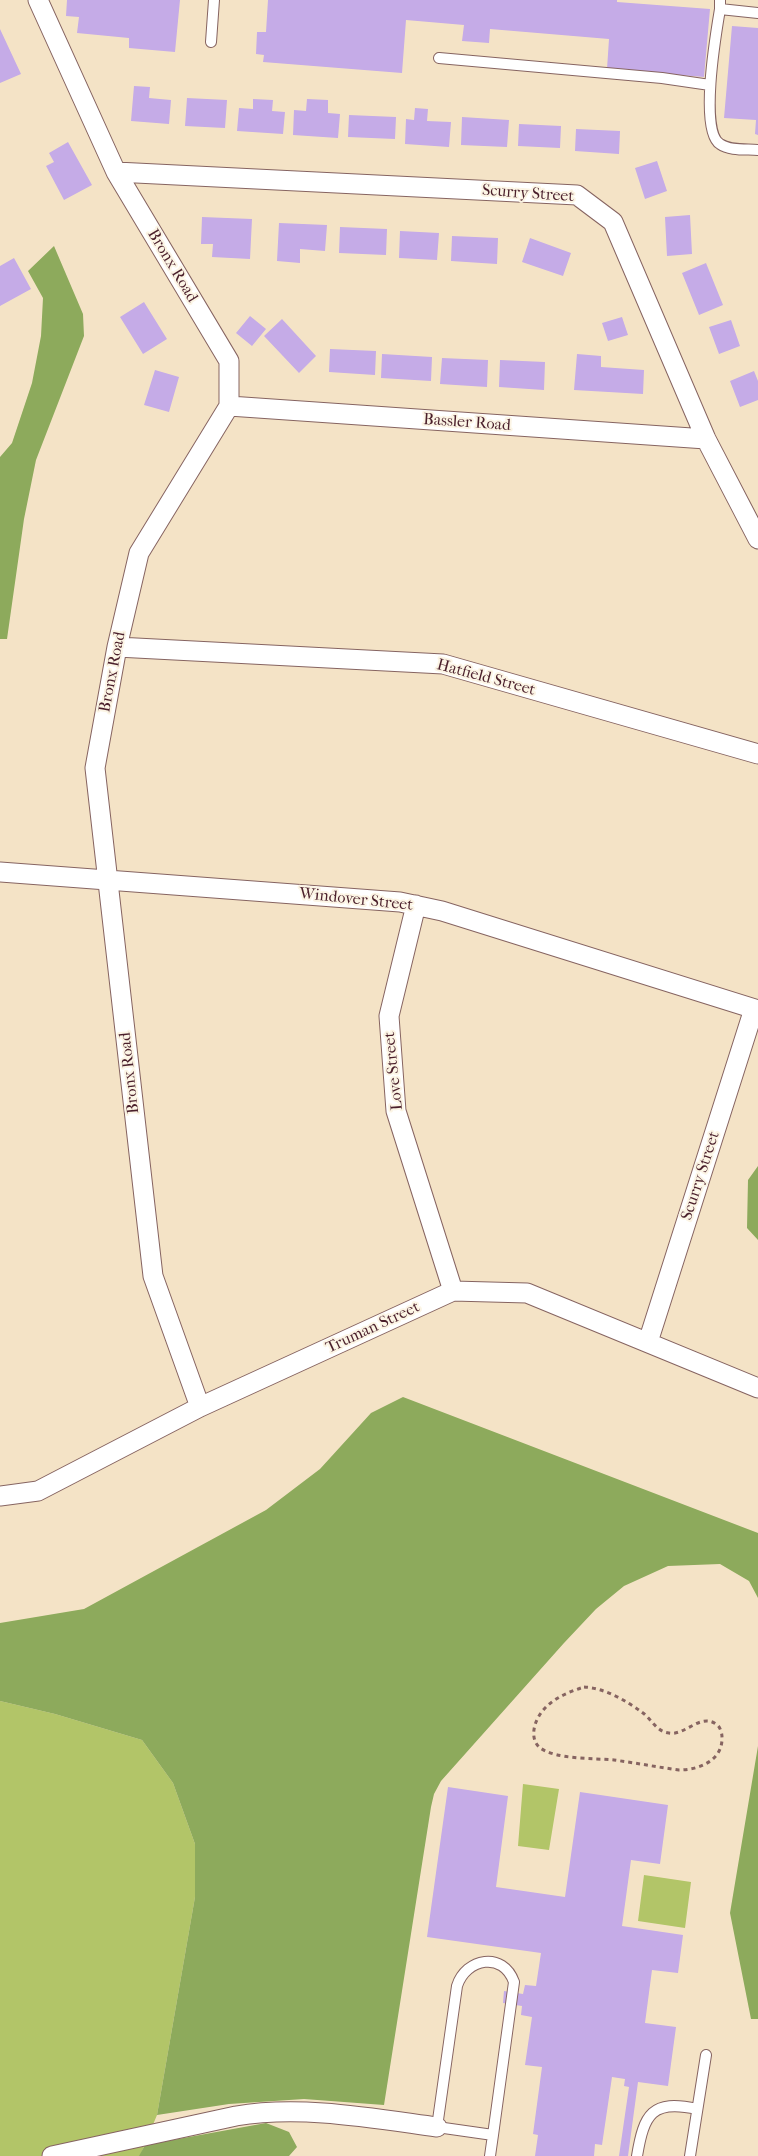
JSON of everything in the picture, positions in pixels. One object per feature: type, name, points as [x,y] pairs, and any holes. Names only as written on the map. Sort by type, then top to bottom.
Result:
[{"type":"street","name":"Bronx Road","points":[[38,0],[116,172],[229,361],[229,406],[139,553],[117,647],[95,768],[153,1276],[200,1407]]},
{"type":"street","name":"Scurry Street","points":[[116,172],[578,195],[613,222],[706,439],[758,539]]},
{"type":"street","name":"Bassler Road","points":[[229,406],[706,439]]},
{"type":"street","name":"Hatfield Street","points":[[117,647],[443,664],[758,754]]},
{"type":"street","name":"Windover Street","points":[[0,872],[384,900],[416,905],[442,911],[756,1009]]},
{"type":"street","name":"Love Street","points":[[416,905],[388,1016],[396,1111],[453,1291]]},
{"type":"street","name":"Scurry Street","points":[[648,1342],[756,1009]]},
{"type":"street","name":"Truman Street","points":[[0,1496],[38,1491],[200,1407],[453,1291],[527,1293],[758,1388]]},
{"type":"street","points":[[52,2156],[266,2111],[378,2119],[437,2127]]},
{"type":"lane","points":[[211,42],[214,0]]},
{"type":"lane","points":[[758,13],[720,4],[710,85],[712,135],[719,143],[727,147],[758,150]]},
{"type":"lane","points":[[438,58],[662,78],[710,85]]},
{"type":"lane","points":[[490,2156],[493,2136],[514,1987],[509,1972],[499,1964],[484,1961],[471,1966],[459,1980],[437,2127],[493,2136]]},
{"type":"lane","points":[[690,2156],[706,2054]]},
{"type":"lane","points":[[637,2156],[643,2126],[654,2113],[670,2105],[697,2109]]},
{"type":"path","points":[[584,1687],[604,1691],[621,1700],[644,1713],[660,1730],[669,1733],[676,1734],[701,1722],[707,1721],[716,1724],[720,1728],[722,1736],[719,1752],[714,1758],[696,1768],[679,1770],[547,1752],[538,1746],[534,1738],[534,1728],[544,1709],[555,1700],[584,1687]]},
{"type":"green space","points":[[54,246],[83,314],[84,336],[36,460],[24,519],[7,639],[0,639],[0,457],[12,443],[32,383],[41,336],[43,298],[28,271]]},
{"type":"green space","points":[[758,1166],[758,1240],[747,1228],[748,1180]]},
{"type":"green space","points":[[403,1397],[758,1533],[758,1598],[749,1581],[720,1564],[668,1566],[624,1586],[596,1609],[564,1643],[441,1781],[434,1794],[431,1807],[384,2105],[304,2099],[229,2104],[157,2115],[195,1897],[195,1844],[173,1783],[142,1740],[55,1714],[0,1701],[0,1623],[84,1609],[266,1510],[320,1469],[371,1413]]},
{"type":"green space","points":[[0,1701],[55,1714],[142,1740],[173,1783],[195,1844],[195,1897],[157,2115],[140,2156],[0,2156]]},
{"type":"green space","points":[[758,1746],[758,2019],[751,2019],[730,1913]]},
{"type":"green space","points":[[523,1784],[559,1789],[549,1850],[518,1846]]},
{"type":"green space","points":[[644,1875],[691,1882],[685,1928],[638,1921]]},
{"type":"green space","points":[[266,2123],[289,2132],[297,2147],[289,2156],[139,2156],[145,2145]]},
{"type":"building","points":[[67,0],[180,0],[175,52],[129,48],[129,38],[77,33],[79,17],[66,16]]},
{"type":"building","points":[[268,0],[617,0],[617,2],[710,9],[704,77],[607,69],[609,39],[490,29],[489,43],[462,41],[464,25],[406,20],[402,73],[263,62],[264,55],[256,54],[257,32],[266,32]]},
{"type":"building","points":[[732,26],[758,28],[758,135],[755,134],[756,120],[724,118]]},
{"type":"building","points":[[0,29],[21,74],[0,83]]},
{"type":"building","points":[[134,86],[150,87],[149,98],[171,100],[169,124],[131,121]]},
{"type":"building","points":[[187,98],[227,100],[225,128],[185,126]]},
{"type":"building","points":[[253,99],[273,100],[272,111],[285,112],[283,134],[237,131],[239,108],[253,109]]},
{"type":"building","points":[[307,99],[328,100],[328,113],[340,114],[338,138],[293,135],[294,110],[306,111]]},
{"type":"building","points":[[415,108],[428,109],[427,121],[451,122],[449,147],[405,144],[406,119],[414,120]]},
{"type":"building","points":[[349,115],[396,117],[395,139],[348,137]]},
{"type":"building","points":[[462,117],[509,120],[507,147],[461,145]]},
{"type":"building","points":[[519,124],[561,126],[560,148],[518,146]]},
{"type":"building","points":[[576,129],[620,131],[619,154],[575,151]]},
{"type":"building","points":[[68,142],[92,185],[64,200],[46,166],[54,162],[49,153]]},
{"type":"building","points":[[657,161],[667,191],[645,199],[635,168]]},
{"type":"building","points":[[690,215],[692,254],[667,256],[665,217]]},
{"type":"building","points":[[202,217],[252,219],[250,259],[212,257],[213,244],[201,244]]},
{"type":"building","points":[[279,223],[327,225],[325,251],[300,249],[300,263],[277,261]]},
{"type":"building","points":[[340,227],[387,229],[386,255],[339,253]]},
{"type":"building","points":[[400,231],[439,233],[437,260],[399,258]]},
{"type":"building","points":[[452,236],[498,238],[497,264],[451,261]]},
{"type":"building","points":[[530,238],[571,253],[563,276],[522,262]]},
{"type":"building","points":[[14,258],[31,289],[0,306],[0,266]]},
{"type":"building","points":[[706,263],[723,305],[699,315],[682,273]]},
{"type":"building","points":[[144,302],[167,339],[143,354],[120,317]]},
{"type":"building","points":[[250,316],[266,329],[252,346],[236,333]]},
{"type":"building","points":[[622,317],[628,335],[608,341],[602,323]]},
{"type":"building","points":[[282,319],[316,356],[299,373],[264,336]]},
{"type":"building","points":[[731,320],[740,346],[719,354],[709,327]]},
{"type":"building","points":[[330,349],[376,351],[375,375],[329,372]]},
{"type":"building","points":[[382,354],[432,357],[431,381],[381,378]]},
{"type":"building","points":[[577,354],[601,356],[601,367],[644,370],[643,394],[574,390]]},
{"type":"building","points":[[442,358],[488,360],[487,387],[440,384]]},
{"type":"building","points":[[500,360],[545,362],[544,390],[499,387]]},
{"type":"building","points":[[155,370],[179,377],[169,412],[144,405]]},
{"type":"building","points":[[754,371],[758,381],[758,400],[740,407],[730,381]]},
{"type":"building","points":[[448,1787],[508,1796],[496,1887],[565,1897],[580,1792],[668,1805],[660,1864],[631,1860],[622,1926],[683,1935],[678,1973],[652,1970],[645,2023],[676,2027],[668,2086],[638,2082],[628,2156],[619,2156],[629,2087],[624,2086],[625,2079],[612,2077],[602,2145],[595,2144],[594,2156],[535,2156],[538,2135],[533,2134],[542,2067],[525,2065],[532,2017],[521,2015],[522,2006],[503,2003],[504,1991],[523,1994],[525,1985],[536,1986],[541,1953],[427,1937]]}]
